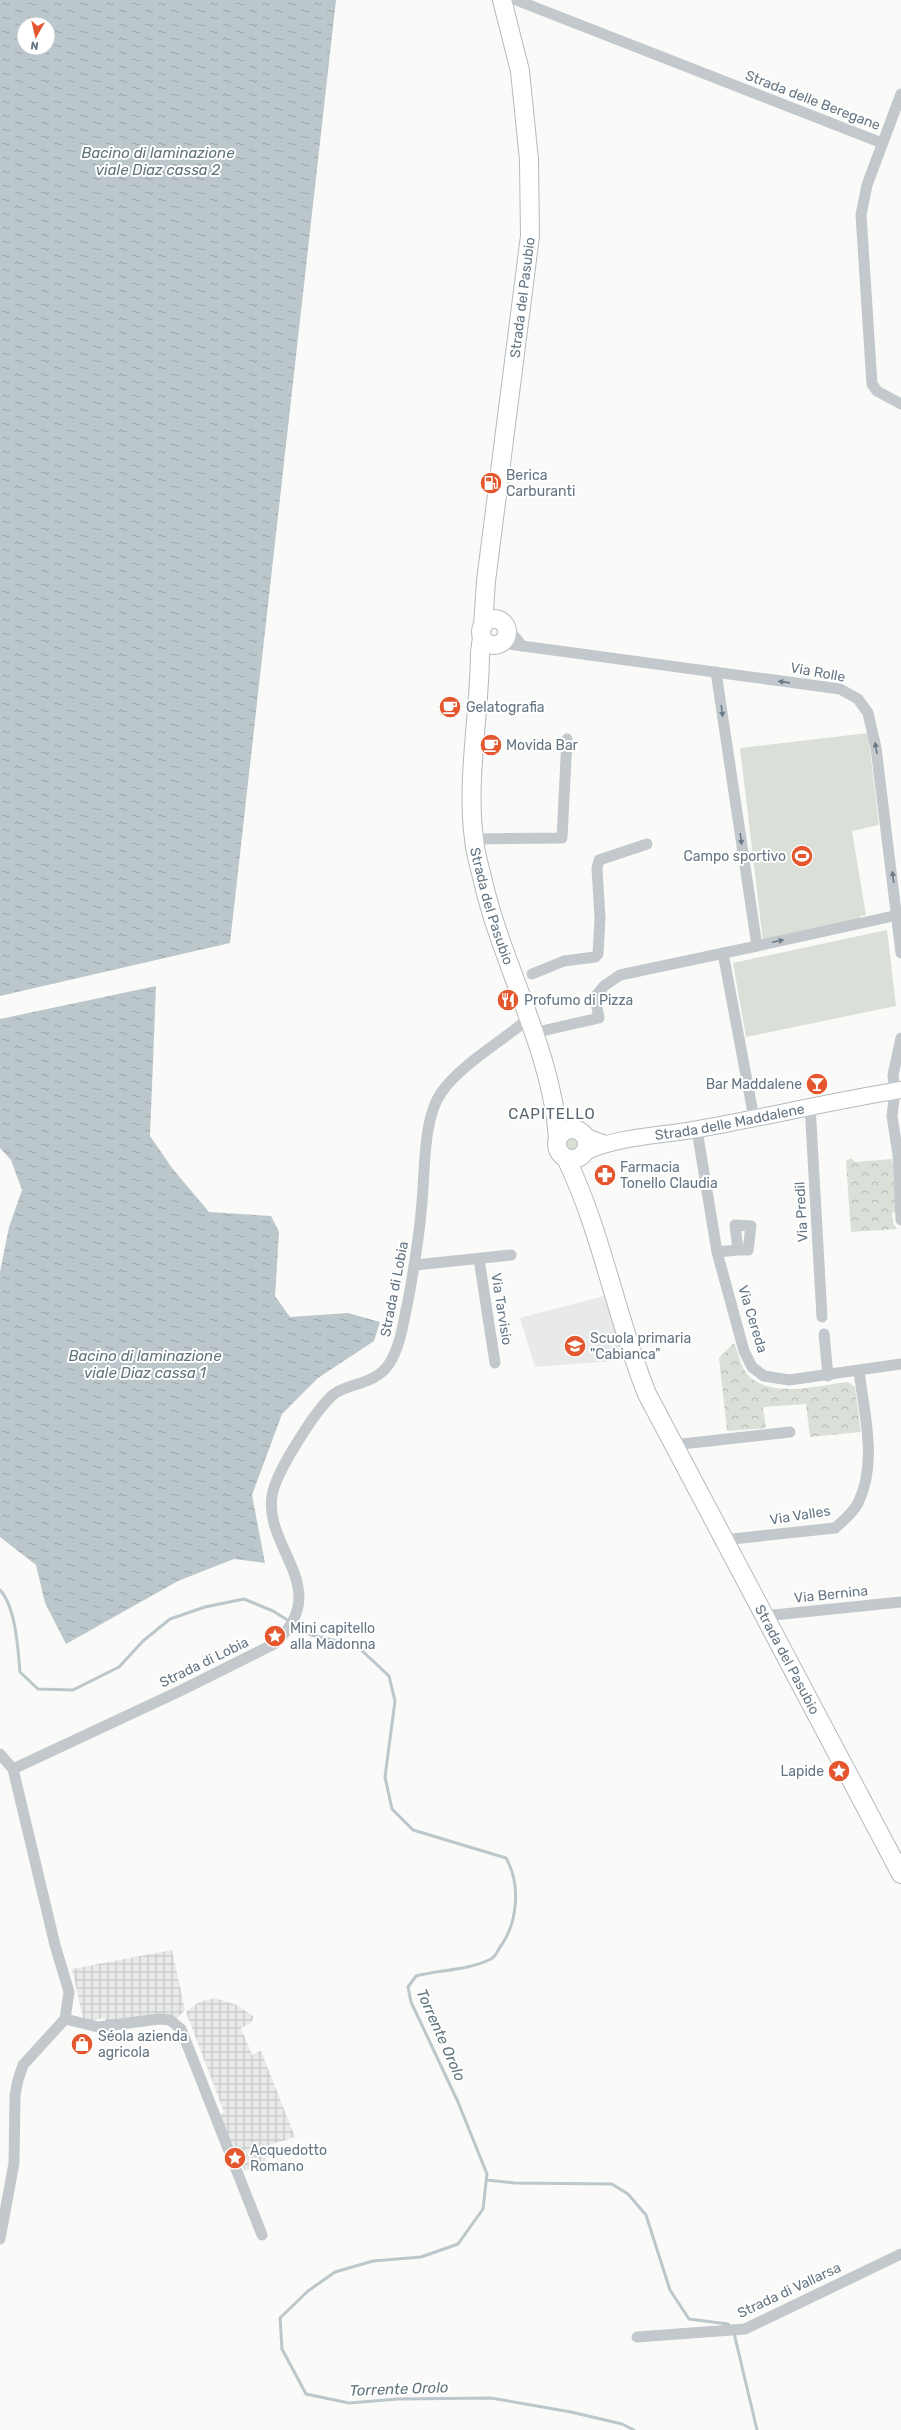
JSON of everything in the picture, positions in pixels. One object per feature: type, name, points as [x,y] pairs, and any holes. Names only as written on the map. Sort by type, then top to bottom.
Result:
[{"type":"main road","name":"Strada del Pasubio","points":[[502,0],[520,71],[529,160],[530,236],[485,596],[495,633],[480,667],[473,793],[474,839],[484,886],[523,977],[530,1026],[542,1062],[554,1107],[558,1138],[566,1130],[579,1146],[582,1178],[593,1228],[631,1354],[647,1394],[764,1616],[897,1854],[901,1874]]},
{"type":"main road","points":[[542,1062],[579,1146]]},
{"type":"street","name":"Strada delle Beregane","points":[[516,0],[882,143],[863,196],[861,215],[871,372],[872,384],[877,391],[901,404]]},
{"type":"street","points":[[882,143],[901,94]]},
{"type":"street","points":[[495,633],[522,646]]},
{"type":"street","name":"Via Rolle","points":[[495,633],[522,646],[840,689],[850,693],[864,704],[868,713],[876,748],[898,915],[901,953]]},
{"type":"street","points":[[716,672],[757,946]]},
{"type":"street","points":[[474,839],[562,838],[567,739]]},
{"type":"street","points":[[523,977],[564,961],[595,957],[598,954],[600,919],[597,868],[599,860],[647,844]]},
{"type":"street","points":[[530,1026],[599,1018],[596,997],[604,986],[620,975],[898,915]]},
{"type":"street","points":[[723,953],[754,1118]]},
{"type":"street","name":"Strada di Lobia","points":[[13,1769],[182,1690],[274,1644],[298,1614],[294,1569],[280,1539],[272,1513],[272,1492],[280,1472],[288,1459],[317,1415],[335,1393],[373,1378],[388,1366],[399,1344],[415,1265],[422,1217],[427,1136],[432,1114],[439,1094],[452,1078],[530,1026]]},
{"type":"street","points":[[901,1038],[893,1075],[898,1090],[892,1116],[898,1154],[901,1220]]},
{"type":"street","name":"Strada delle Maddalene","points":[[579,1146],[605,1144],[697,1130],[810,1105],[898,1090]]},
{"type":"street","name":"Via Predil","points":[[810,1105],[822,1317]]},
{"type":"street","name":"Via Cereda","points":[[697,1130],[717,1252],[744,1351],[752,1367],[764,1376],[775,1379],[789,1380],[828,1376],[901,1364]]},
{"type":"street","points":[[717,1252],[738,1250]]},
{"type":"street","name":"Via Tarvisio","points":[[415,1265],[511,1255]]},
{"type":"street","name":"Via Tarvisio","points":[[479,1259],[495,1363]]},
{"type":"street","points":[[824,1334],[828,1376]]},
{"type":"street","name":"Via Valles","points":[[723,1540],[835,1528],[849,1515],[858,1503],[865,1480],[869,1446],[859,1371]]},
{"type":"street","points":[[673,1445],[790,1432]]},
{"type":"street","name":"Via Bernina","points":[[764,1616],[901,1602]]},
{"type":"street","points":[[0,1754],[13,1769],[55,1945],[69,1992],[65,2020],[24,2065],[18,2080],[15,2095],[14,2163],[0,2239]]},
{"type":"street","points":[[65,2020],[98,2027],[159,2019],[170,2020],[180,2029],[262,2235]]},
{"type":"street","name":"Strada di Vallarsa","points":[[637,2338],[745,2329],[901,2254]]},
{"type":"shaded area","name":"Scuola primaria \"Cabianca\"","points":[[604,1296],[627,1360],[535,1367],[520,1318]]},
{"type":"shaded area","points":[[172,1950],[185,2010],[175,2020],[106,2024],[105,2018],[84,2022],[72,1969]]},
{"type":"shaded area","points":[[214,1998],[237,2005],[254,2017],[251,2023],[241,2028],[252,2055],[261,2051],[295,2137],[269,2145],[272,2154],[265,2157],[267,2163],[245,2171],[219,2115],[224,2112],[186,2012],[199,2002]]},
{"type":"green space","name":"Campo sportivo","points":[[868,733],[879,825],[852,831],[866,915],[860,916],[861,923],[763,941],[740,748]]},
{"type":"green space","points":[[887,930],[896,1006],[746,1037],[733,963]]},
{"type":"green space","points":[[572,1135],[578,1138],[581,1144],[578,1150],[572,1153],[566,1150],[563,1144],[566,1138]]},
{"type":"green space","points":[[851,1158],[855,1162],[892,1159],[896,1212],[892,1213],[893,1223],[897,1229],[851,1232],[846,1161]]},
{"type":"green space","points":[[734,1343],[741,1363],[747,1374],[757,1382],[768,1387],[795,1389],[848,1382],[855,1387],[861,1432],[810,1437],[806,1404],[763,1407],[766,1428],[727,1431],[719,1358]]},
{"type":"water","name":"Bacino di laminazione viale Diaz cassa 2","points":[[0,0],[336,0],[230,943],[0,996]]},
{"type":"water","name":"Bacino di laminazione viale Diaz cassa 1","points":[[156,986],[150,1136],[172,1168],[209,1212],[271,1216],[279,1232],[275,1296],[290,1317],[348,1313],[380,1322],[374,1341],[318,1378],[282,1414],[252,1495],[265,1563],[234,1559],[178,1581],[66,1644],[45,1603],[36,1565],[0,1537],[0,1272],[9,1227],[22,1190],[11,1160],[0,1148],[0,1019]]},
{"type":"waterway","name":"Torrente Orolo","points":[[0,1590],[10,1607],[13,1618],[20,1672],[38,1689],[73,1690],[119,1667],[143,1641],[170,1619],[205,1607],[244,1599],[273,1611],[289,1621]]},
{"type":"waterway","name":"Torrente Orolo","points":[[294,1624],[311,1635],[357,1646],[389,1676],[395,1701],[385,1777],[392,1809],[413,1830],[506,1858],[511,1868],[514,1880],[515,1903],[511,1927],[496,1954],[492,1958],[482,1963],[464,1968],[416,1976],[408,1987],[411,2002],[458,2102],[487,2174],[483,2209],[458,2244],[421,2257],[373,2261],[335,2272],[308,2291],[280,2318],[282,2349],[306,2394],[349,2403],[398,2399],[491,2398],[571,2412],[622,2424],[634,2430]]},
{"type":"waterway","points":[[487,2180],[514,2183],[612,2184],[628,2194],[646,2215],[670,2290],[689,2319],[728,2324],[731,2328]]},
{"type":"waterway","points":[[734,2333],[757,2430]]},
{"type":"place","name":"Berica Carburanti","points":[[491,483]]},
{"type":"place","name":"Gelatografia","points":[[450,707]]},
{"type":"place","name":"Movida Bar","points":[[491,745]]},
{"type":"place","name":"Campo sportivo","points":[[802,856]]},
{"type":"place","name":"Profumo di Pizza","points":[[508,1000]]},
{"type":"place","name":"Bar Maddalene","points":[[817,1084]]},
{"type":"place","name":"Farmacia Tonello Claudia","points":[[605,1175]]},
{"type":"place","name":"Scuola primaria \"Cabianca\"","points":[[575,1346]]},
{"type":"place","name":"Mini capitello alla Madonna","points":[[275,1636]]},
{"type":"place","name":"Lapide","points":[[839,1771]]},
{"type":"place","name":"Séola azienda agricola","points":[[82,2044]]},
{"type":"place","name":"Acquedotto Romano","points":[[235,2158]]},
{"type":"district","name":"CAPITELLO","points":[[552,1114]]}]
